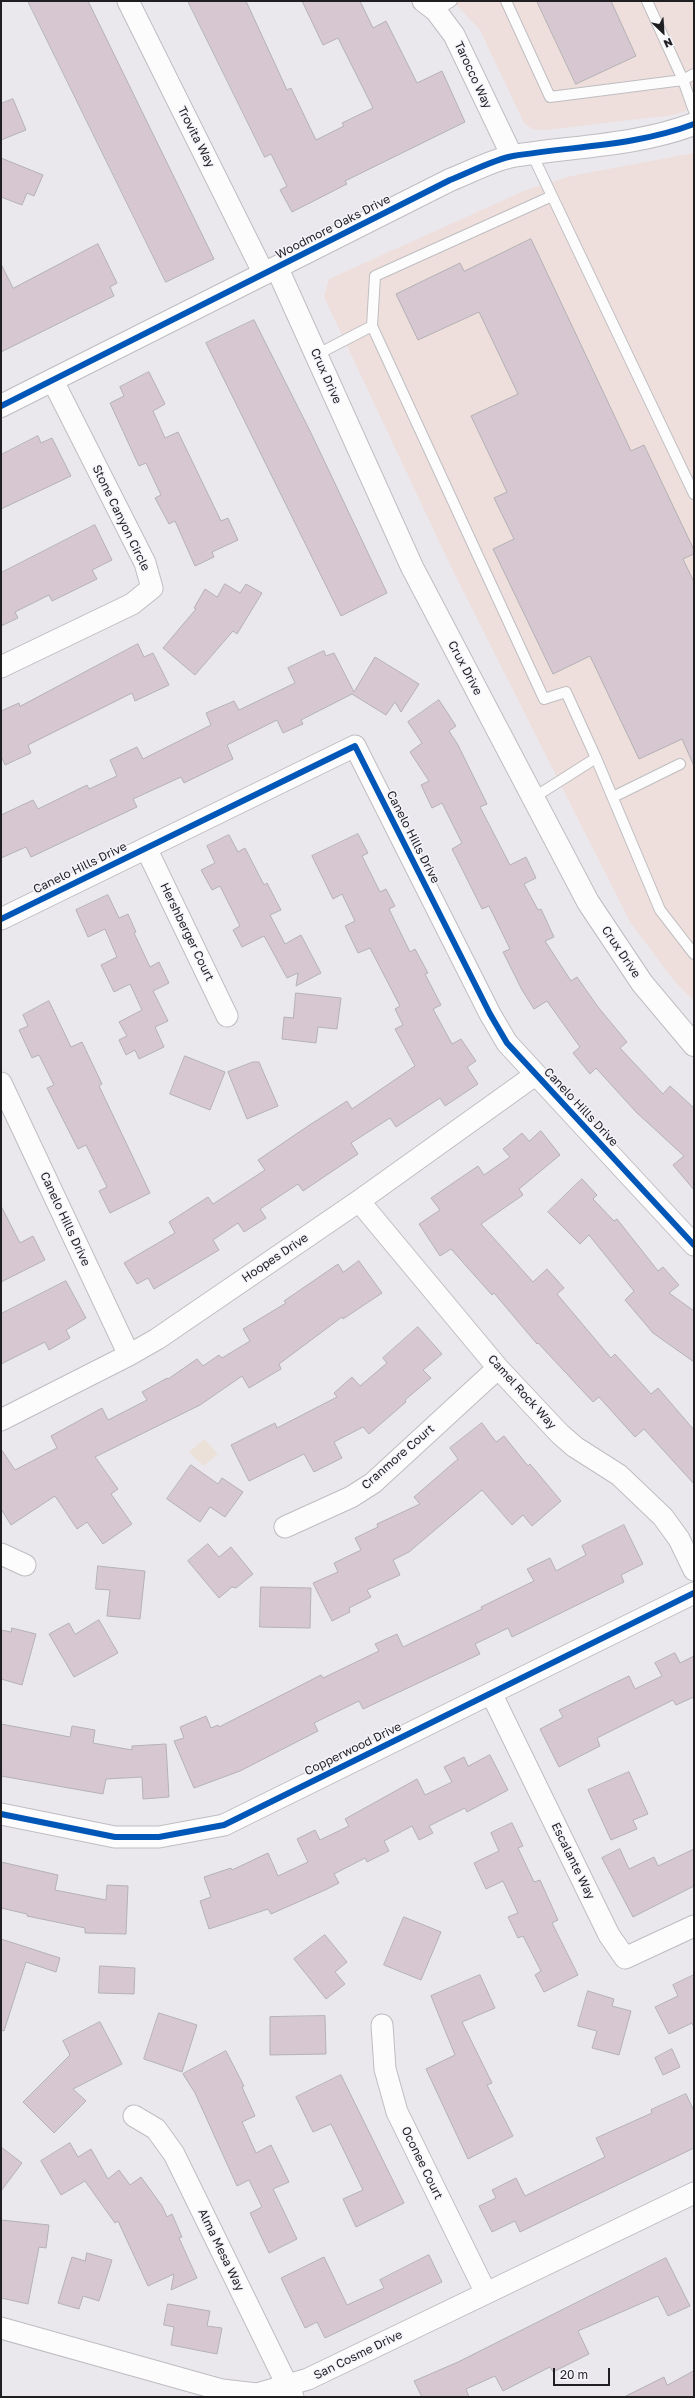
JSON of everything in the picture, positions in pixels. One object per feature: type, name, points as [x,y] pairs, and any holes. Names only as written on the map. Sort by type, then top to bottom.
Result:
[{"type":"street","name":"Trovita Way","points":[[128,1],[270,271]]},
{"type":"street","name":"Tarocco Way","points":[[437,4],[522,155]]},
{"type":"street","name":"Woodmore Oaks Drive","points":[[1,406],[450,180],[522,155],[659,136],[694,124]]},
{"type":"street","name":"Crux Drive","points":[[270,271],[316,355],[412,567],[588,902],[642,983],[692,1039]]},
{"type":"street","name":"Stone Canyon Circle","points":[[1,667],[132,604],[152,588],[145,563],[53,381]]},
{"type":"street","name":"Canelo Hills Drive","points":[[1,919],[355,746],[490,1014],[507,1043],[694,1245]]},
{"type":"street","name":"Hershberger Court","points":[[146,848],[227,1016]]},
{"type":"street","name":"Hoopes Drive","points":[[1,1420],[130,1355],[157,1339],[359,1201],[536,1075]]},
{"type":"street","name":"Canelo Hills Drive","points":[[1,1083],[130,1355]]},
{"type":"street","name":"Camel Rock Way","points":[[359,1201],[498,1368],[560,1434],[575,1447],[619,1475],[663,1516],[679,1539],[694,1570]]},
{"type":"street","name":"Cranmore Court","points":[[285,1527],[351,1497],[373,1483],[498,1368]]},
{"type":"street","points":[[1,1554],[25,1565]]},
{"type":"street","name":"Copperwood Drive","points":[[1,1814],[115,1837],[159,1837],[224,1825],[694,1593]]},
{"type":"street","name":"Escalante Way","points":[[491,1693],[609,1935],[626,1958],[694,1926]]},
{"type":"street","name":"Oconee Court","points":[[382,2025],[385,2069],[397,2112],[486,2293]]},
{"type":"street","name":"Alma Mesa Way","points":[[134,2116],[156,2129],[174,2154],[290,2392]]},
{"type":"street","name":"San Cosme Drive","points":[[1,2328],[222,2390],[257,2394],[290,2392],[486,2293],[694,2193]]},
{"type":"lane","points":[[506,1],[550,97],[684,80],[694,74]]},
{"type":"lane","points":[[647,1],[684,80],[694,111]]},
{"type":"lane","points":[[522,155],[552,196],[694,494]]},
{"type":"lane","points":[[552,196],[375,276],[372,326],[544,699],[566,692],[613,797],[660,910],[694,954]]},
{"type":"lane","points":[[316,355],[372,326]]},
{"type":"lane","points":[[534,798],[596,758]]},
{"type":"lane","points":[[613,797],[680,764]]},
{"type":"shaded area","points":[[453,1],[694,1],[694,108],[674,115],[545,130],[532,129],[524,123],[480,30]]},
{"type":"shaded area","points":[[694,153],[694,1001],[675,982],[630,922],[453,571],[324,297],[329,279],[526,190],[571,176]]},
{"type":"shaded area","points":[[204,1439],[218,1454],[203,1466],[189,1452]]},
{"type":"building","points":[[28,1],[88,1],[214,259],[166,282]]},
{"type":"building","points":[[188,1],[246,1],[287,90],[291,88],[316,140],[344,126],[342,123],[373,108],[338,38],[323,45],[302,1],[360,1],[373,28],[386,21],[417,83],[442,71],[465,122],[345,181],[347,184],[292,212],[280,190],[287,186],[271,154],[265,157]]},
{"type":"building","points":[[537,1],[611,1],[636,56],[576,84]]},
{"type":"building","points":[[13,99],[26,130],[1,140],[1,104]]},
{"type":"building","points":[[1,158],[43,175],[34,196],[27,193],[22,205],[1,197]]},
{"type":"building","points":[[531,239],[631,451],[644,445],[694,550],[694,554],[683,559],[694,582],[694,766],[682,739],[639,759],[590,656],[553,674],[493,549],[514,539],[494,498],[507,492],[471,416],[518,394],[479,312],[418,340],[396,294],[460,263],[464,271]]},
{"type":"building","points":[[98,244],[117,283],[110,287],[114,296],[1,352],[1,264],[13,288]]},
{"type":"building","points":[[254,320],[311,433],[387,593],[341,616],[206,343]]},
{"type":"building","points":[[149,372],[165,404],[153,411],[165,438],[178,432],[221,521],[228,518],[238,540],[212,552],[214,557],[195,566],[175,521],[169,524],[155,498],[161,495],[146,463],[139,466],[110,403],[124,396],[120,387]]},
{"type":"building","points":[[38,436],[41,443],[52,438],[71,476],[1,509],[1,455]]},
{"type":"building","points":[[95,525],[112,560],[92,570],[97,579],[52,601],[49,595],[15,612],[18,618],[1,626],[1,573]]},
{"type":"building","points":[[225,584],[240,593],[246,584],[262,593],[237,634],[233,631],[195,675],[163,648],[196,609],[194,608],[205,589],[217,597]]},
{"type":"building","points":[[138,644],[144,657],[153,653],[169,685],[135,701],[132,693],[28,745],[31,753],[5,765],[1,756],[1,711],[19,703],[20,706]]},
{"type":"building","points":[[324,651],[326,656],[334,653],[354,692],[375,657],[419,684],[401,712],[395,702],[386,715],[352,694],[301,720],[303,724],[283,733],[277,720],[227,745],[233,759],[184,783],[181,777],[133,799],[137,807],[31,857],[26,847],[1,858],[1,815],[33,800],[38,809],[87,785],[89,789],[117,776],[110,760],[137,747],[143,759],[211,725],[206,713],[234,701],[239,710],[295,683],[288,668]]},
{"type":"building","points":[[439,700],[456,726],[449,731],[458,745],[487,804],[480,807],[510,865],[526,857],[536,878],[524,884],[538,910],[541,909],[554,937],[545,941],[571,981],[577,977],[598,1007],[627,1042],[620,1048],[663,1094],[670,1086],[694,1108],[694,1190],[673,1165],[684,1156],[636,1112],[596,1068],[590,1074],[573,1053],[580,1047],[547,1001],[534,1009],[522,990],[503,952],[510,949],[489,906],[482,909],[452,849],[462,843],[442,803],[432,808],[421,785],[429,781],[410,752],[422,743],[408,722]]},
{"type":"building","points":[[358,834],[368,853],[362,856],[380,892],[386,889],[395,906],[389,909],[410,952],[415,949],[428,973],[425,974],[441,1005],[433,1009],[452,1044],[461,1039],[476,1061],[467,1067],[478,1084],[445,1106],[440,1098],[396,1127],[390,1118],[351,1143],[358,1154],[303,1191],[298,1184],[260,1209],[266,1218],[244,1232],[238,1223],[213,1240],[219,1250],[154,1289],[148,1278],[137,1284],[124,1263],[175,1233],[169,1222],[208,1197],[213,1204],[265,1170],[258,1160],[347,1101],[352,1109],[415,1066],[395,1029],[403,1025],[395,1009],[400,1006],[370,948],[358,953],[345,926],[355,921],[342,894],[333,899],[312,856]]},
{"type":"building","points":[[229,835],[238,852],[245,848],[264,885],[267,883],[281,910],[270,915],[285,944],[301,935],[321,973],[296,986],[298,973],[287,978],[264,936],[242,947],[233,930],[240,926],[220,886],[212,890],[201,870],[215,863],[207,846]]},
{"type":"building","points":[[108,895],[119,918],[128,914],[136,932],[134,933],[150,967],[159,962],[169,983],[153,991],[168,1021],[155,1027],[164,1047],[139,1059],[135,1050],[126,1055],[119,1040],[127,1036],[119,1022],[142,1010],[130,984],[114,992],[101,965],[117,957],[105,929],[88,937],[76,910]]},
{"type":"building","points":[[296,993],[341,998],[337,1029],[318,1027],[316,1043],[282,1039],[284,1017],[293,1018]]},
{"type":"building","points":[[49,1001],[71,1047],[82,1042],[102,1084],[99,1086],[150,1193],[110,1213],[99,1191],[107,1187],[86,1145],[78,1149],[47,1088],[54,1085],[39,1055],[32,1058],[19,1030],[28,1026],[23,1015]]},
{"type":"building","points":[[185,1056],[225,1072],[210,1110],[170,1094]]},
{"type":"building","points":[[253,1062],[259,1062],[278,1106],[247,1119],[228,1072]]},
{"type":"building","points":[[541,1131],[560,1155],[519,1189],[523,1195],[481,1224],[533,1282],[547,1269],[564,1288],[557,1294],[611,1358],[615,1354],[651,1394],[658,1388],[694,1430],[694,1484],[644,1429],[635,1437],[599,1397],[593,1402],[538,1343],[537,1344],[494,1293],[492,1295],[451,1249],[440,1256],[419,1224],[440,1210],[431,1198],[478,1166],[484,1175],[510,1157],[503,1149],[522,1133],[529,1141]]},
{"type":"building","points":[[582,1179],[597,1195],[593,1199],[614,1221],[617,1219],[658,1271],[663,1267],[679,1285],[669,1293],[694,1311],[694,1362],[653,1333],[625,1300],[634,1291],[589,1235],[580,1244],[548,1212]]},
{"type":"building","points":[[1,1206],[20,1243],[33,1236],[45,1260],[1,1282]]},
{"type":"building","points":[[359,1261],[382,1293],[343,1319],[342,1317],[279,1364],[281,1369],[249,1388],[242,1376],[200,1405],[95,1457],[118,1489],[111,1494],[132,1524],[103,1544],[87,1522],[77,1529],[55,1496],[11,1525],[1,1509],[1,1449],[15,1470],[57,1448],[51,1436],[102,1408],[108,1420],[147,1400],[142,1392],[167,1378],[168,1379],[197,1359],[203,1366],[219,1355],[222,1358],[250,1341],[243,1329],[286,1303],[284,1301],[338,1264],[343,1272]]},
{"type":"building","points":[[66,1281],[86,1318],[66,1330],[70,1338],[49,1350],[45,1342],[1,1364],[1,1314]]},
{"type":"building","points":[[418,1327],[442,1354],[423,1370],[431,1378],[405,1400],[406,1402],[369,1434],[363,1427],[334,1442],[342,1458],[314,1472],[304,1454],[249,1481],[231,1445],[275,1423],[277,1428],[337,1397],[334,1393],[352,1377],[360,1386],[387,1363],[383,1358]]},
{"type":"building","points":[[482,1423],[496,1442],[504,1436],[528,1466],[530,1464],[561,1501],[532,1526],[523,1515],[512,1525],[482,1490],[409,1552],[393,1560],[400,1575],[367,1590],[371,1597],[349,1608],[350,1612],[332,1621],[313,1583],[338,1572],[334,1563],[361,1550],[355,1538],[378,1527],[377,1524],[420,1504],[414,1497],[458,1459],[450,1448]]},
{"type":"building","points":[[191,1465],[218,1484],[222,1478],[243,1492],[225,1517],[210,1507],[200,1522],[167,1499]]},
{"type":"building","points":[[624,1525],[643,1564],[621,1575],[624,1582],[512,1637],[508,1628],[475,1644],[480,1654],[363,1709],[359,1701],[314,1723],[318,1731],[240,1771],[194,1788],[174,1741],[184,1738],[180,1727],[206,1716],[211,1728],[218,1725],[219,1727],[321,1675],[323,1678],[379,1651],[375,1644],[397,1634],[403,1647],[482,1609],[481,1607],[534,1581],[527,1569],[550,1558],[556,1571],[586,1555],[582,1546]]},
{"type":"building","points":[[208,1544],[219,1557],[231,1547],[253,1574],[236,1588],[232,1587],[219,1598],[188,1561]]},
{"type":"building","points":[[98,1566],[145,1571],[140,1619],[107,1616],[110,1590],[96,1589]]},
{"type":"building","points":[[261,1587],[311,1588],[310,1628],[260,1627]]},
{"type":"building","points":[[99,1620],[118,1653],[74,1677],[49,1634],[69,1623],[75,1634]]},
{"type":"building","points":[[12,1628],[36,1634],[22,1685],[1,1679],[1,1630],[11,1632]]},
{"type":"building","points":[[675,1653],[680,1663],[694,1656],[694,1697],[676,1705],[673,1700],[597,1738],[600,1746],[559,1767],[540,1729],[563,1717],[559,1710],[629,1676],[635,1689],[662,1676],[655,1663]]},
{"type":"building","points":[[1,1724],[70,1737],[72,1726],[95,1730],[93,1743],[132,1750],[132,1746],[166,1744],[169,1797],[143,1799],[142,1777],[106,1779],[103,1794],[1,1776]]},
{"type":"building","points":[[490,1755],[508,1790],[467,1812],[465,1808],[429,1826],[433,1833],[419,1840],[412,1826],[384,1841],[389,1851],[367,1862],[365,1858],[334,1874],[339,1883],[325,1890],[271,1914],[268,1909],[209,1929],[200,1901],[211,1897],[204,1877],[231,1868],[232,1870],[268,1853],[278,1876],[308,1862],[297,1839],[315,1830],[320,1840],[349,1826],[345,1819],[417,1779],[425,1795],[452,1782],[444,1767],[464,1757],[468,1766]]},
{"type":"building","points":[[629,1772],[648,1814],[633,1820],[637,1829],[611,1840],[588,1790]]},
{"type":"building","points":[[512,1823],[523,1846],[518,1848],[534,1882],[540,1880],[558,1920],[552,1923],[578,1975],[544,1992],[535,1975],[541,1971],[523,1936],[518,1938],[508,1917],[518,1913],[503,1881],[486,1889],[474,1863],[499,1851],[491,1833]]},
{"type":"building","points":[[620,1849],[629,1869],[654,1857],[658,1866],[694,1849],[694,1886],[633,1917],[602,1858]]},
{"type":"building","points":[[1,1862],[58,1875],[55,1890],[106,1900],[107,1885],[128,1886],[126,1934],[85,1933],[85,1928],[27,1916],[27,1914],[1,1908]]},
{"type":"building","points":[[404,1917],[441,1932],[421,1980],[384,1965]]},
{"type":"building","points":[[325,1935],[347,1962],[335,1972],[345,1984],[326,1999],[294,1959]]},
{"type":"building","points":[[1,1939],[60,1958],[56,1972],[26,1962],[4,2031],[1,2030]]},
{"type":"building","points":[[100,1966],[135,1968],[134,1994],[99,1993]]},
{"type":"building","points":[[480,1975],[495,2008],[462,2022],[492,2083],[487,2085],[513,2136],[468,2159],[426,2069],[455,2055],[431,1996]]},
{"type":"building","points":[[694,1975],[694,2028],[692,2023],[669,2034],[655,2007],[678,1996],[673,1985]]},
{"type":"building","points":[[588,1991],[614,1999],[612,2006],[631,2011],[619,2055],[592,2048],[597,2031],[578,2026]]},
{"type":"building","points":[[159,2013],[197,2025],[182,2072],[144,2059]]},
{"type":"building","points":[[325,2016],[326,2054],[270,2055],[270,2017]]},
{"type":"building","points":[[100,2022],[122,2064],[73,2089],[86,2101],[54,2133],[23,2102],[70,2055],[63,2041]]},
{"type":"building","points":[[672,2049],[680,2067],[663,2075],[655,2058]]},
{"type":"building","points":[[226,2051],[244,2086],[242,2087],[255,2116],[242,2122],[256,2153],[271,2145],[289,2182],[273,2189],[297,2239],[269,2253],[250,2213],[262,2207],[249,2180],[237,2186],[195,2093],[183,2074]]},
{"type":"building","points":[[341,2075],[404,2203],[356,2227],[343,2199],[363,2190],[331,2124],[313,2132],[296,2097]]},
{"type":"building","points":[[686,2094],[694,2111],[694,2148],[520,2232],[515,2221],[492,2232],[479,2206],[496,2198],[492,2190],[516,2178],[525,2196],[605,2157],[596,2138],[652,2113],[651,2110]]},
{"type":"building","points":[[70,2143],[78,2157],[91,2149],[108,2179],[119,2170],[130,2185],[141,2177],[162,2206],[167,2217],[172,2214],[182,2237],[179,2238],[197,2278],[171,2290],[174,2274],[148,2286],[118,2221],[115,2223],[85,2181],[61,2195],[41,2161]]},
{"type":"building","points":[[1,2147],[22,2163],[1,2191]]},
{"type":"building","points":[[1,2220],[49,2225],[46,2248],[39,2247],[28,2304],[1,2298]]},
{"type":"building","points":[[87,2253],[112,2260],[99,2301],[83,2296],[79,2309],[58,2303],[72,2257],[85,2261]]},
{"type":"building","points":[[429,2255],[442,2282],[325,2338],[317,2322],[305,2328],[281,2278],[324,2257],[347,2305],[384,2288],[380,2280]]},
{"type":"building","points":[[666,2258],[690,2306],[668,2316],[658,2296],[578,2331],[589,2354],[553,2372],[550,2367],[503,2391],[495,2376],[466,2389],[469,2397],[422,2397],[414,2381],[458,2362]]},
{"type":"building","points":[[168,2304],[210,2311],[207,2326],[222,2328],[217,2354],[171,2345],[174,2327],[164,2325]]},
{"type":"building","points":[[694,2371],[694,2397],[624,2397],[664,2377],[667,2385]]},
{"type":"cycle path","points":[[1,406],[450,180],[490,163],[513,156],[650,137],[694,124]]},
{"type":"cycle path","points":[[1,919],[355,746],[490,1014],[507,1043],[694,1245]]},
{"type":"cycle path","points":[[1,1814],[115,1837],[159,1837],[224,1825],[694,1593]]}]
